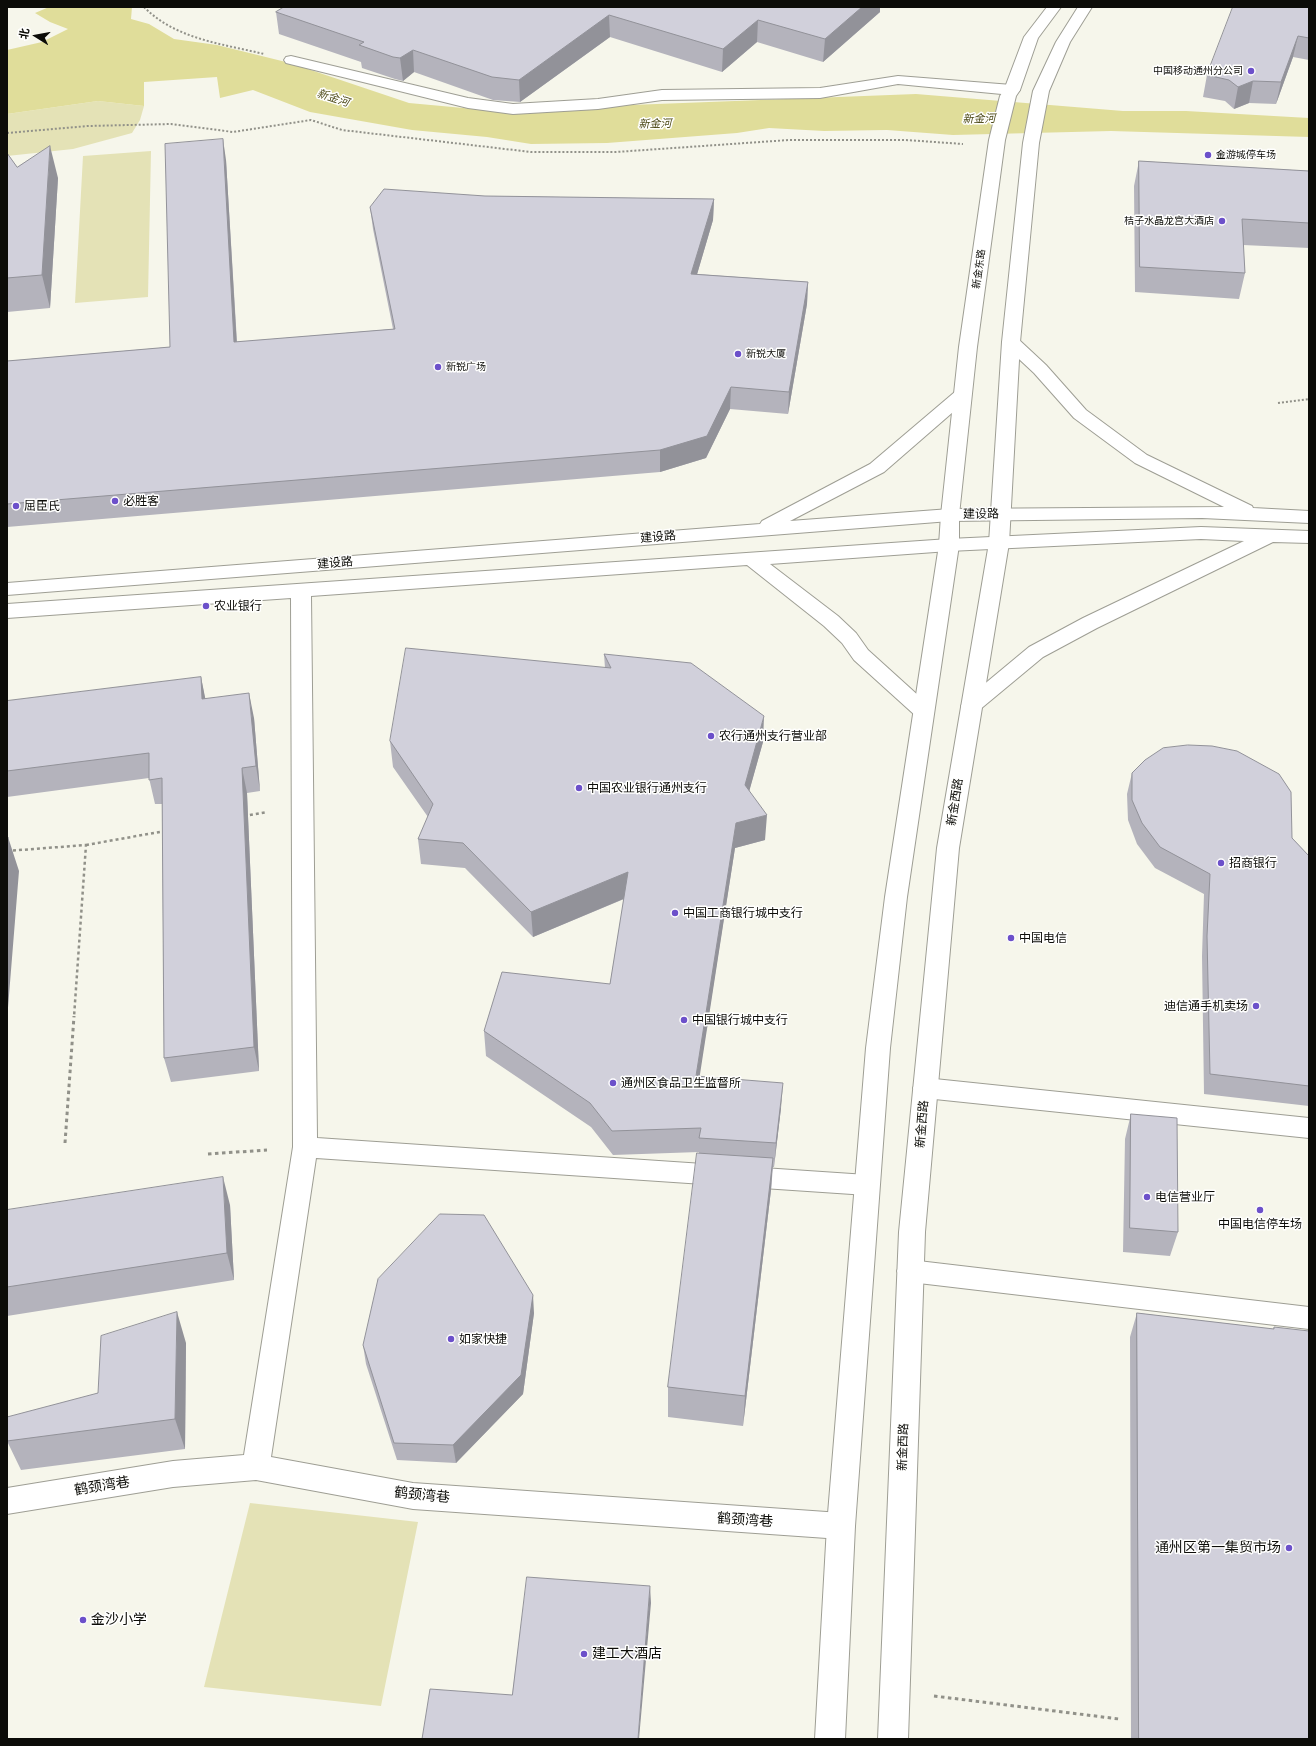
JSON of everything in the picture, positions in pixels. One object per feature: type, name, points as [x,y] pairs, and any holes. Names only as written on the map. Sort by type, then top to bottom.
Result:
[{"type":"main road","name":"新金东路","points":[[949,544],[950,515],[962,395],[997,140],[1010,93],[1031,37],[1054,7]]},
{"type":"main road","points":[[1002,514],[1011,342],[1031,143],[1041,91],[1063,42],[1085,7]]},
{"type":"main road","points":[[291,60],[454,100],[513,109],[598,104],[662,96],[820,93],[898,80],[1010,93]]},
{"type":"main road","points":[[1011,342],[1040,369],[1080,414],[1141,459],[1253,514]]},
{"type":"main road","points":[[759,529],[877,468],[962,395]]},
{"type":"main road","name":"建设路","points":[[7,589],[950,515],[1202,512],[1309,517]]},
{"type":"main road","name":"新金西路","points":[[893,1739],[912,1232],[948,848],[999,543],[1002,514]]},
{"type":"main road","name":"建设路","points":[[7,611],[949,544],[1201,533],[1309,537]]},
{"type":"main road","points":[[971,706],[1036,652],[1125,605],[1270,536]]},
{"type":"main road","points":[[830,1739],[841,1526],[878,1048],[896,897],[949,544]]},
{"type":"main road","points":[[751,558],[830,621],[849,638],[861,655],[924,712]]},
{"type":"main road","points":[[256,1466],[305,1147],[301,591]]},
{"type":"main road","points":[[925,1088],[1309,1128]]},
{"type":"main road","points":[[305,1147],[867,1185]]},
{"type":"main road","points":[[910,1271],[1309,1318]]},
{"type":"main road","name":"鹤颈湾巷","points":[[7,1501],[173,1474],[256,1466],[413,1496],[841,1526]]},
{"type":"path","points":[[144,7],[150,15],[186,35],[291,60]]},
{"type":"path","points":[[1278,403],[1309,399]]},
{"type":"path","points":[[241,817],[303,805]]},
{"type":"path","points":[[7,851],[86,845],[171,830]]},
{"type":"path","points":[[65,1143],[86,845]]},
{"type":"path","points":[[208,1154],[305,1147]]},
{"type":"path","points":[[894,1691],[1120,1719]]},
{"type":"shaded area","points":[[98,101],[144,106],[140,120],[132,133],[73,149],[7,156],[7,114]]},
{"type":"shaded area","points":[[151,151],[148,297],[75,303],[83,156]]},
{"type":"shaded area","points":[[250,1503],[418,1522],[381,1706],[204,1687]]},
{"type":"water","name":"新金河","points":[[49,7],[132,7],[131,19],[149,24],[174,39],[217,45],[290,63],[409,103],[518,113],[631,105],[916,94],[1123,111],[1186,111],[1309,118],[1309,137],[1111,131],[953,135],[887,130],[824,131],[769,128],[737,133],[607,143],[531,144],[487,137],[412,130],[310,112],[253,90],[220,98],[217,77],[144,82],[144,106],[98,101],[7,114],[7,50],[42,42],[68,29],[50,22],[35,13]]},
{"type":"building","points":[[284,7],[862,7],[825,39],[758,20],[723,49],[609,15],[519,80],[492,77],[413,50],[400,58],[393,57],[359,45],[364,42],[276,12]]},
{"type":"building","name":"中国移动通州分公司","points":[[1233,7],[1309,7],[1309,38],[1298,36],[1281,82],[1253,81],[1238,87],[1229,80],[1207,75]]},
{"type":"building","name":"新锐广场","points":[[223,139],[234,342],[395,329],[370,207],[384,189],[485,196],[714,199],[691,274],[808,282],[789,392],[731,387],[707,436],[660,450],[7,504],[7,361],[170,347],[165,144]]},
{"type":"building","points":[[50,146],[42,275],[7,278],[7,153],[17,167]]},
{"type":"building","name":"桔子水晶龙宫大酒店","points":[[1139,161],[1309,171],[1309,223],[1242,219],[1245,273],[1140,267]]},
{"type":"building","points":[[406,648],[611,668],[604,654],[691,663],[764,716],[745,785],[767,815],[736,823],[696,1076],[783,1083],[776,1143],[699,1138],[701,1128],[612,1131],[590,1103],[484,1031],[502,972],[610,984],[628,872],[531,912],[463,843],[418,839],[433,804],[390,741]]},
{"type":"building","points":[[201,677],[202,699],[249,693],[256,766],[242,768],[254,1047],[164,1058],[162,778],[149,780],[149,753],[7,771],[7,701]]},
{"type":"building","points":[[1188,745],[1212,746],[1237,751],[1279,774],[1291,792],[1292,838],[1309,856],[1309,1086],[1210,1074],[1207,936],[1210,874],[1160,847],[1142,823],[1132,800],[1132,773],[1145,760],[1163,748]]},
{"type":"building","name":"电信营业厅","points":[[1131,1114],[1177,1118],[1178,1232],[1130,1228]]},
{"type":"building","points":[[697,1153],[773,1158],[745,1396],[668,1387]]},
{"type":"building","points":[[223,1177],[227,1253],[7,1287],[7,1210]]},
{"type":"building","name":"如家快捷","points":[[440,1214],[484,1215],[533,1295],[521,1375],[453,1445],[394,1443],[363,1345],[378,1279]]},
{"type":"building","points":[[177,1312],[175,1419],[7,1441],[7,1417],[98,1393],[101,1336]]},
{"type":"building","points":[[1137,1313],[1274,1329],[1274,1327],[1309,1331],[1309,1739],[1139,1739]]},
{"type":"building","name":"建工大酒店","points":[[527,1577],[650,1586],[638,1739],[422,1739],[430,1689],[512,1695]]},
{"type":"place","name":"中国移动通州分公司","points":[[1251,71]]},
{"type":"place","name":"金游城停车场","points":[[1208,155]]},
{"type":"place","name":"桔子水晶龙宫大酒店","points":[[1222,221]]},
{"type":"place","name":"新锐大厦","points":[[738,354]]},
{"type":"place","name":"新锐广场","points":[[438,367]]},
{"type":"place","name":"必胜客","points":[[115,501]]},
{"type":"place","name":"屈臣氏","points":[[16,506]]},
{"type":"place","name":"农业银行","points":[[206,606]]},
{"type":"place","name":"农行通州支行营业部","points":[[711,736]]},
{"type":"place","name":"中国农业银行通州支行","points":[[579,788]]},
{"type":"place","name":"招商银行","points":[[1221,863]]},
{"type":"place","name":"中国工商银行城中支行","points":[[675,913]]},
{"type":"place","name":"中国电信","points":[[1011,938]]},
{"type":"place","name":"迪信通手机卖场","points":[[1256,1006]]},
{"type":"place","name":"中国银行城中支行","points":[[684,1020]]},
{"type":"place","name":"通州区食品卫生监督所","points":[[613,1083]]},
{"type":"place","name":"电信营业厅","points":[[1147,1197]]},
{"type":"place","name":"中国电信停车场","points":[[1260,1210]]},
{"type":"place","name":"如家快捷","points":[[451,1339]]},
{"type":"place","name":"通州区第一集贸市场","points":[[1289,1548]]},
{"type":"place","name":"金沙小学","points":[[83,1620]]},
{"type":"place","name":"建工大酒店","points":[[584,1654]]}]
